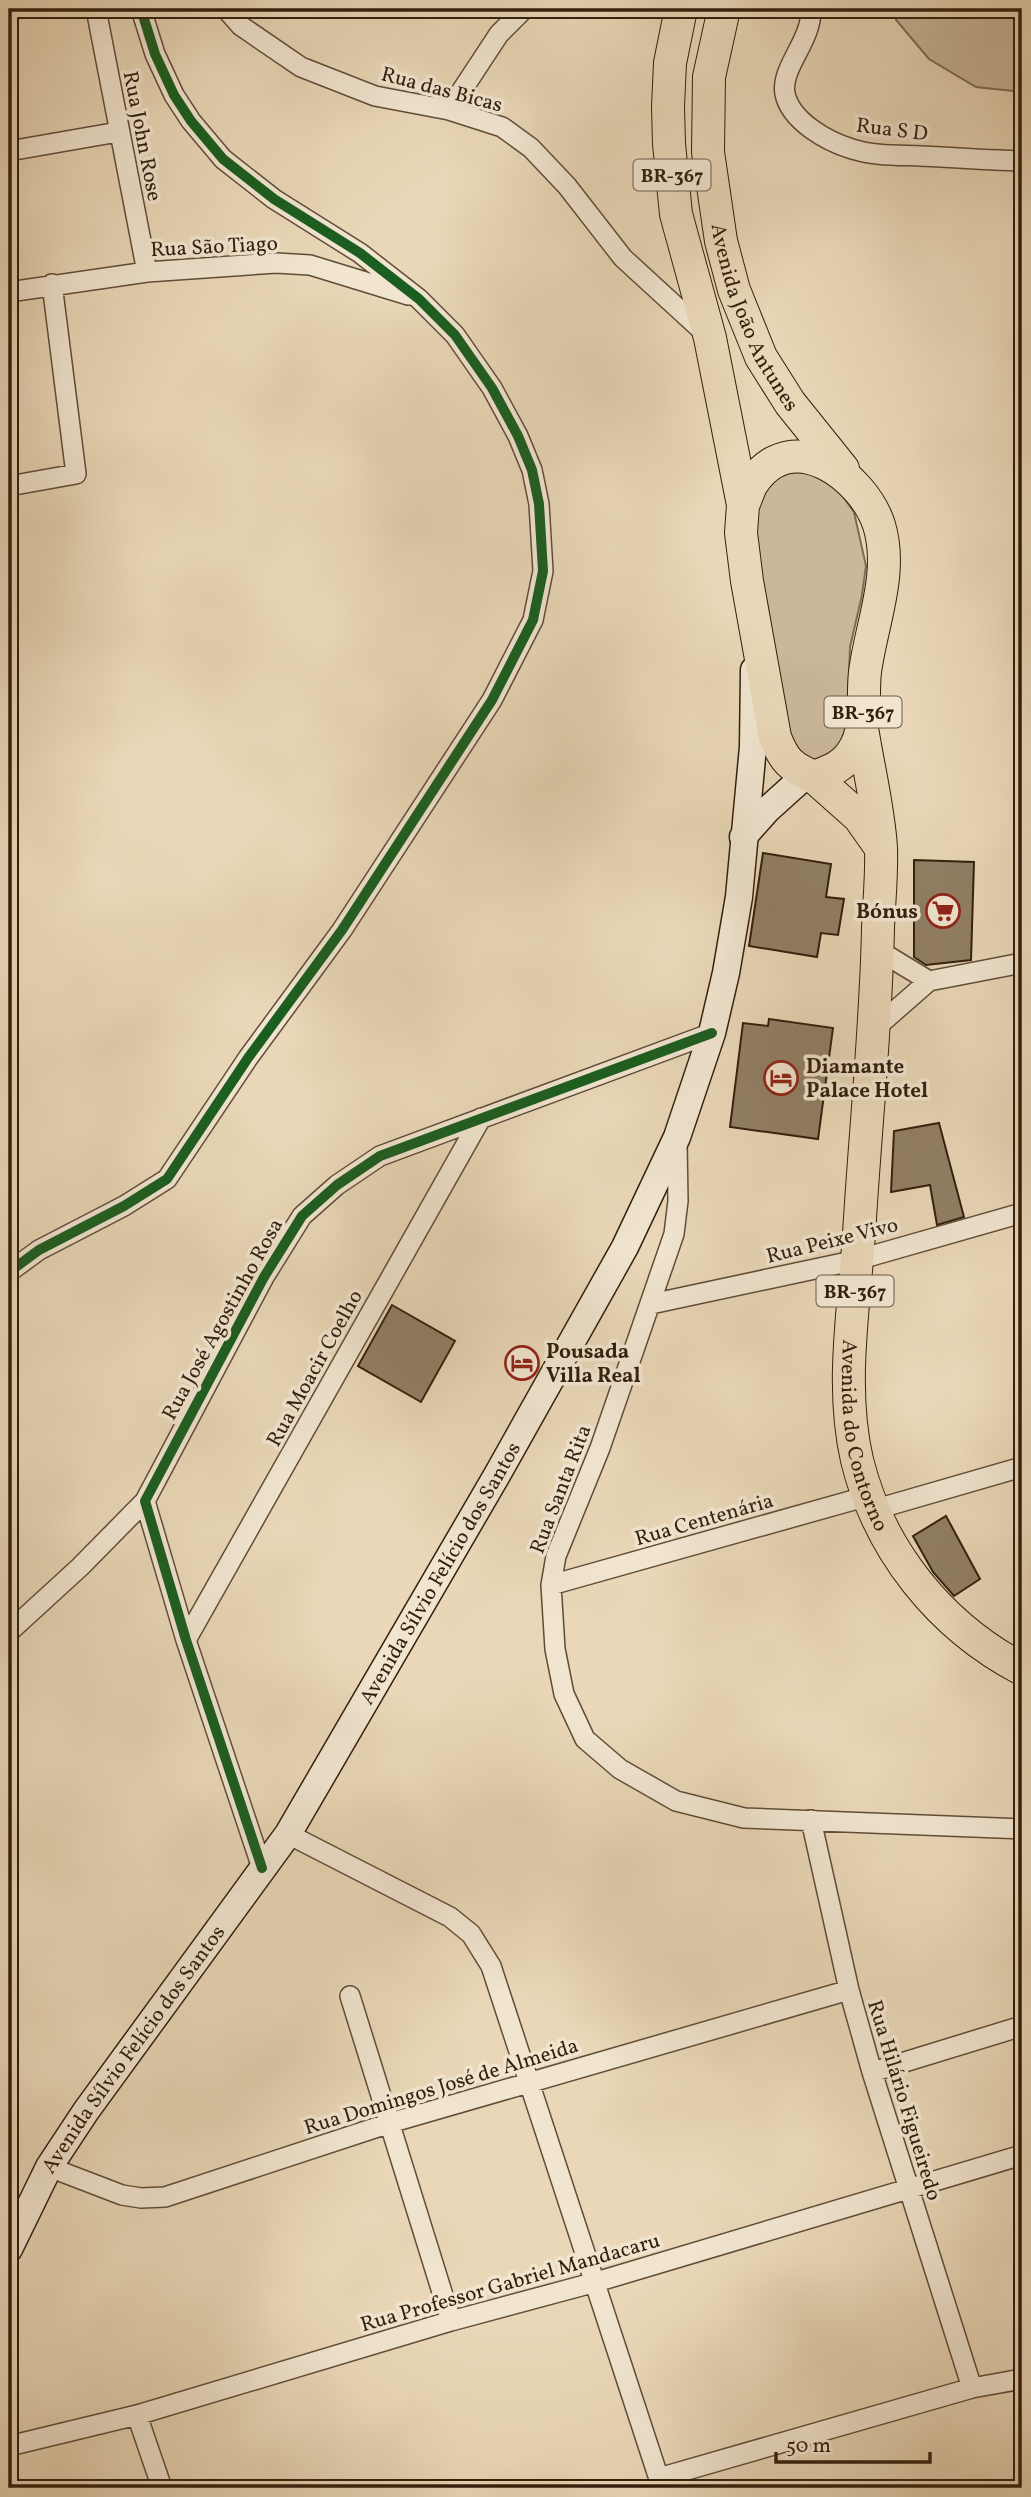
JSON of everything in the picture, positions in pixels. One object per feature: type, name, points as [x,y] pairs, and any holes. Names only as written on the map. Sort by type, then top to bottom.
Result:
[{"type":"highway","name":"BR-367","points":[[681,9],[670,63],[668,144],[676,214],[710,338],[743,505],[741,533],[750,601],[775,737],[782,755],[795,769],[811,775],[859,817],[881,848]]},
{"type":"highway","name":"Avenida João Antunes","points":[[724,9],[709,77],[708,152],[721,241],[734,290],[761,357],[790,403],[852,481]]},
{"type":"highway","name":"BR-367","points":[[743,505],[753,481],[769,466],[783,458],[799,456],[819,460],[852,481],[867,498],[879,524],[884,547],[880,601],[864,676],[862,728],[881,848]]},
{"type":"highway","name":"BR-367","points":[[811,775],[837,768],[853,751],[862,728]]},
{"type":"highway","name":"Avenida do Contorno","points":[[881,848],[878,950],[849,1392],[855,1447],[870,1503],[885,1534],[910,1574],[938,1607],[987,1648],[1022,1669]]},
{"type":"main road","name":"Avenida Sílvio Felício dos Santos","points":[[9,2249],[49,2167],[86,2111],[288,1834],[497,1475],[625,1247],[677,1137],[712,1033],[739,897],[753,747],[754,670],[750,601]]},
{"type":"main road","points":[[743,837],[767,810],[811,775]]},
{"type":"street","name":"Rua John Rose","points":[[96,9],[147,272]]},
{"type":"street","points":[[9,1272],[39,1250],[124,1206],[167,1179],[248,1058],[342,930],[492,699],[533,620],[543,571],[539,504],[532,470],[518,436],[492,387],[455,335],[419,299],[360,253],[274,199],[223,159],[191,121],[174,95],[155,54],[141,9]]},
{"type":"street","name":"Rua das Bicas","points":[[226,9],[242,26],[301,67],[375,96],[449,110],[502,127],[531,148],[567,186],[623,258],[710,338]]},
{"type":"street","points":[[449,110],[499,34],[524,9]]},
{"type":"street","name":"Rua S D","points":[[811,9],[811,23],[788,71],[785,91],[792,111],[822,136],[852,149],[884,155],[1022,161]]},
{"type":"street","points":[[9,151],[118,132]]},
{"type":"street","name":"Rua São Tiago","points":[[9,292],[147,272],[276,263],[310,265],[419,299]]},
{"type":"street","points":[[9,486],[75,474],[52,284]]},
{"type":"street","points":[[878,950],[929,981]]},
{"type":"street","points":[[873,1030],[929,981],[1022,963]]},
{"type":"street","name":"Rua José Agostinho Rosa","points":[[9,1632],[80,1567],[145,1501],[264,1276],[302,1216],[337,1185],[380,1156],[712,1033]]},
{"type":"street","name":"Rua Moacir Coelho","points":[[186,1640],[481,1118]]},
{"type":"street","name":"Rua Santa Rita","points":[[677,1137],[678,1201],[674,1234],[600,1448],[556,1556],[551,1585],[555,1649],[564,1694],[585,1739],[620,1769],[676,1801],[744,1818],[1022,1829]]},
{"type":"street","name":"Rua Peixe Vivo","points":[[651,1304],[857,1260],[1022,1213]]},
{"type":"street","name":"Rua Centenária","points":[[551,1585],[1022,1467]]},
{"type":"street","points":[[145,1501],[186,1640],[262,1868]]},
{"type":"street","name":"Rua Hilário Figueiredo","points":[[811,1820],[849,1990],[872,2072],[972,2389]]},
{"type":"street","points":[[288,1834],[450,1917],[471,1934],[491,1966],[661,2483],[972,2389],[1022,2379]]},
{"type":"street","name":"Rua Domingos José de Almeida","points":[[49,2167],[122,2195],[141,2198],[165,2197],[390,2123],[849,1990]]},
{"type":"street","points":[[349,1996],[451,2321]]},
{"type":"street","points":[[872,2072],[1022,2026]]},
{"type":"street","name":"Rua Professor Gabriel Mandacaru","points":[[9,2446],[136,2415],[1022,2155]]},
{"type":"street","points":[[136,2415],[162,2488]]},
{"type":"shaded area","points":[[896,9],[1022,9],[1022,92],[976,87],[929,59],[896,20]]},
{"type":"shaded area","points":[[791,472],[810,472],[828,479],[842,495],[854,512],[866,566],[850,647],[847,732],[832,759],[818,769],[786,743],[752,538],[759,499],[777,478]]},
{"type":"building","points":[[763,853],[831,864],[826,897],[844,899],[838,935],[821,933],[817,957],[749,946]]},
{"type":"building","name":"Bónus","points":[[914,860],[974,862],[971,960],[926,965],[914,957]]},
{"type":"building","name":"Diamante Palace Hotel","points":[[769,1019],[833,1028],[818,1139],[730,1127],[743,1023],[768,1026]]},
{"type":"building","points":[[939,1123],[964,1217],[937,1225],[930,1185],[891,1192],[894,1131]]},
{"type":"building","points":[[392,1305],[455,1341],[421,1402],[358,1366]]},
{"type":"building","points":[[946,1516],[980,1579],[954,1596],[933,1572],[913,1536]]},
{"type":"cycle path","points":[[9,1272],[39,1250],[124,1206],[167,1179],[248,1058],[342,930],[492,700],[533,620],[543,571],[539,504],[532,470],[518,436],[492,388],[455,335],[419,299],[360,253],[274,199],[223,159],[191,121],[174,95],[155,54],[141,9]]},
{"type":"cycle path","points":[[262,1868],[186,1640],[145,1501],[264,1277],[302,1216],[337,1185],[380,1156],[712,1033]]},
{"type":"place","name":"Bónus","points":[[943,911]]},
{"type":"place","name":"Diamante Palace Hotel","points":[[781,1078]]},
{"type":"place","name":"Pousada Villa Real","points":[[522,1363]]}]
